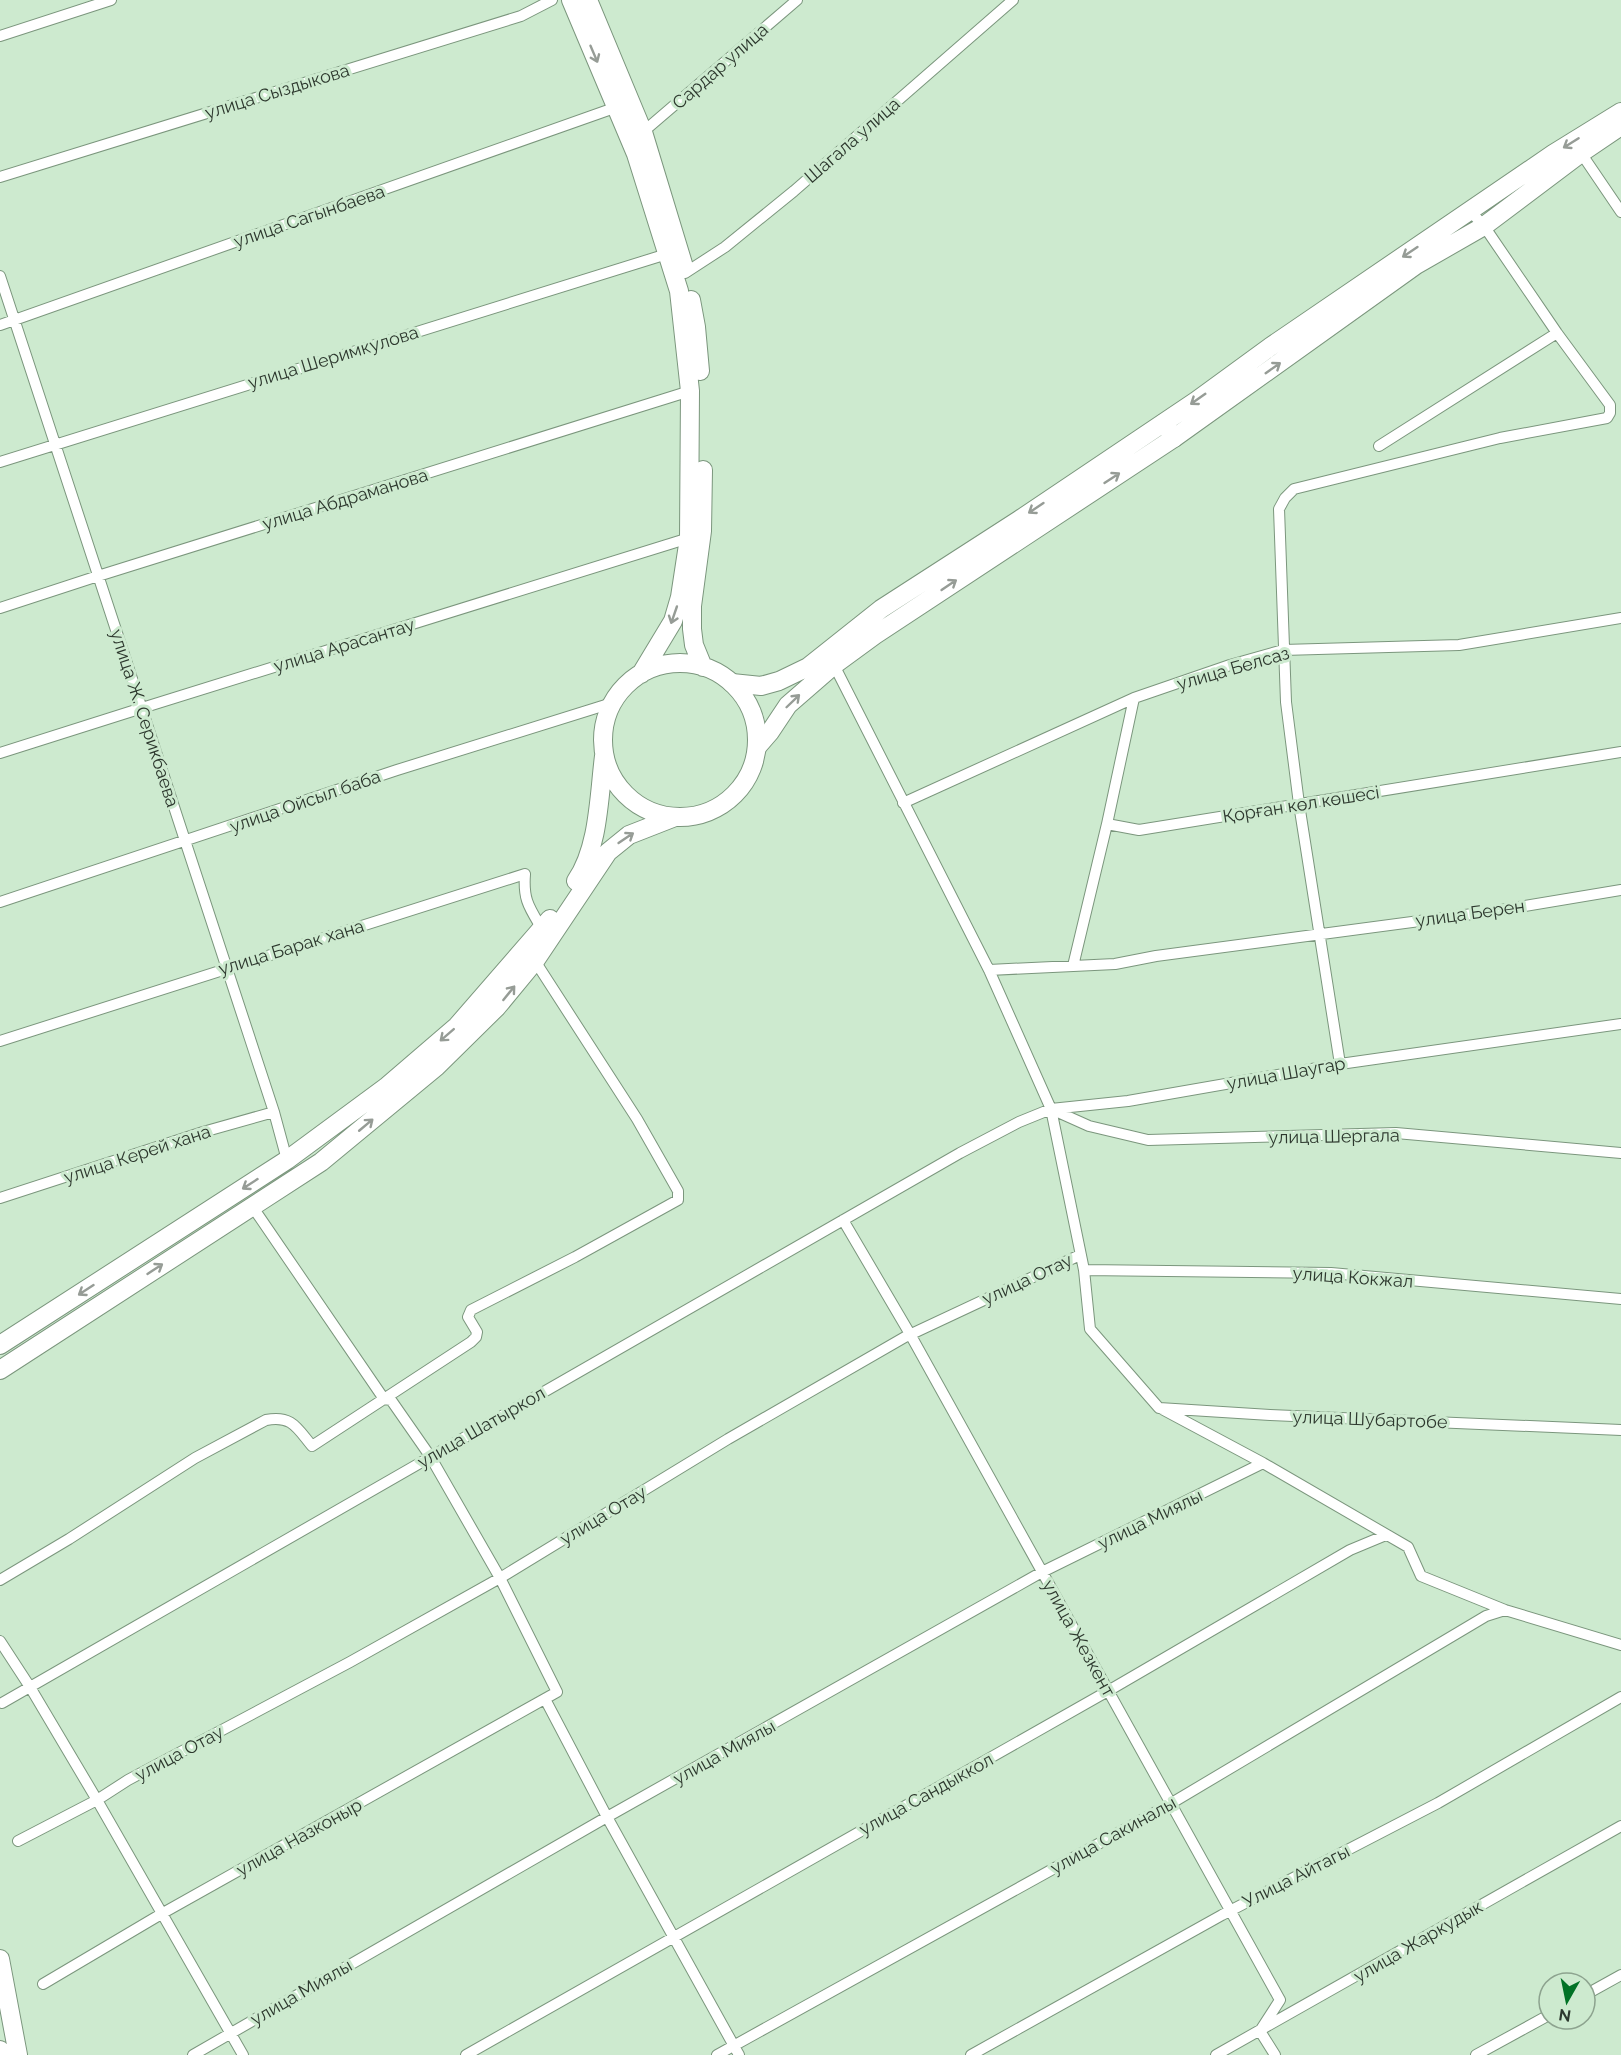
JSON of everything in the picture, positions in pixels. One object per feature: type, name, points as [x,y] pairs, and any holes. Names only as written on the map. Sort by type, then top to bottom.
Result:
[{"type":"main road","points":[[571,0],[636,154],[679,291],[690,391],[689,538],[680,597],[674,621],[641,674]]},
{"type":"main road","points":[[588,0],[643,132],[685,273],[696,327],[703,431],[702,531],[692,629],[694,645],[703,667]]},
{"type":"main road","points":[[732,683],[761,686],[779,681],[808,667],[881,609],[1019,520],[1169,430],[1270,347],[1553,154],[1621,112]]},
{"type":"main road","points":[[757,747],[788,705],[834,665],[1169,430],[1416,266],[1484,226],[1621,126]]},
{"type":"main road","points":[[0,1345],[287,1160],[386,1087],[458,1026],[542,929],[579,877],[587,860],[599,808],[604,756],[603,729],[612,704],[624,687],[641,674],[661,666],[682,663],[703,667],[732,683],[747,701],[755,723],[757,747],[751,770],[739,790],[721,806],[698,815],[675,817],[628,835],[608,852],[535,961],[497,1007],[436,1067],[321,1162],[0,1370]]},
{"type":"main road","points":[[604,756],[613,779],[629,798],[650,812],[675,817]]},
{"type":"main road","points":[[0,1959],[18,2055]]},
{"type":"main road","points":[[0,2050],[1,2055]]},
{"type":"street","points":[[0,36],[111,0]]},
{"type":"street","name":"улица Сыздыкова","points":[[0,177],[521,16],[552,0]]},
{"type":"street","name":"Сардар улица","points":[[643,132],[797,0]]},
{"type":"street","name":"Шагала улица","points":[[685,273],[725,247],[785,198],[1013,0]]},
{"type":"street","name":"улица Сагынбаева","points":[[0,325],[617,107]]},
{"type":"street","points":[[1581,153],[1621,212]]},
{"type":"street","points":[[1340,1064],[1299,804],[1286,702],[1279,509],[1294,489],[1500,438],[1606,418],[1610,413],[1610,405],[1557,333],[1484,226],[1471,212]]},
{"type":"street","name":"улица Шеримкулова","points":[[0,462],[667,254]]},
{"type":"street","name":"улица Ж. Серикбаева","points":[[0,276],[227,967],[274,1112],[287,1160]]},
{"type":"street","points":[[1379,446],[1557,333]]},
{"type":"street","name":"улица Абдраманова","points":[[0,608],[690,391]]},
{"type":"street","name":"улица Арасантау","points":[[0,753],[689,538]]},
{"type":"street","name":"улица Белсаз","points":[[903,802],[1134,698],[1230,665],[1283,650],[1459,645],[1621,618]]},
{"type":"street","points":[[834,665],[988,970],[1051,1108],[1084,1270],[1090,1329],[1159,1408],[1263,1463],[1408,1547],[1421,1576],[1505,1610],[1621,1645]]},
{"type":"street","points":[[1073,966],[1134,698]]},
{"type":"street","name":"улица Ойсыл баба","points":[[0,902],[397,770],[612,704]]},
{"type":"street","name":"Қорған көл көшесі","points":[[1107,824],[1139,830],[1621,752]]},
{"type":"street","name":"улица Барак хана","points":[[0,1041],[525,874],[523,892],[542,929]]},
{"type":"street","name":"улица Берен","points":[[988,970],[1115,964],[1156,956],[1495,911],[1621,890]]},
{"type":"street","points":[[0,1580],[69,1539],[195,1458],[266,1420],[279,1417],[291,1422],[312,1446],[476,1337],[477,1332],[468,1317],[471,1310],[575,1257],[678,1200],[678,1191],[637,1119],[535,961]]},
{"type":"street","name":"улица Шаугар","points":[[960,1153],[1051,1108],[1128,1101],[1340,1064],[1621,1024]]},
{"type":"street","name":"улица Шергала","points":[[1051,1108],[1089,1126],[1148,1140],[1396,1133],[1621,1153]]},
{"type":"street","name":"улица Керей хана","points":[[0,1198],[203,1132],[274,1112]]},
{"type":"street","name":"улица Шатыркол","points":[[2,1703],[960,1153]]},
{"type":"street","points":[[252,1206],[384,1399],[391,1400],[430,1456],[500,1578]]},
{"type":"street","name":"улица Жезкент","points":[[843,1220],[910,1334],[1280,2000],[1260,2031]]},
{"type":"street","name":"улица Отау","points":[[18,1841],[350,1662],[500,1578],[767,1415],[910,1334],[1080,1255]]},
{"type":"street","name":"улица Кокжал","points":[[1084,1270],[1331,1274],[1621,1299]]},
{"type":"street","name":"улица Шубартобе","points":[[1159,1408],[1621,1430]]},
{"type":"street","name":"улица Миялы","points":[[193,2055],[607,1817],[1042,1572],[1263,1463]]},
{"type":"street","name":"улица Сандыккол","points":[[466,2055],[1108,1691],[1350,1550],[1386,1534]]},
{"type":"street","name":"улица Назконыр","points":[[43,1984],[163,1913],[557,1692],[500,1578]]},
{"type":"street","name":"улица Сакиналы","points":[[717,2055],[736,2050],[1170,1803],[1486,1616],[1505,1610]]},
{"type":"street","points":[[0,1641],[97,1800],[243,2055]]},
{"type":"street","name":"Улица Айтагы","points":[[971,2055],[1230,1910],[1438,1803],[1621,1697]]},
{"type":"street","points":[[545,1699],[607,1817],[736,2050]]},
{"type":"street","name":"улица Жаркудык","points":[[1215,2055],[1621,1826]]},
{"type":"street","points":[[1597,1988],[1621,1975]]},
{"type":"street","points":[[1476,2055],[1537,2022]]},
{"type":"street","points":[[1260,2031],[1275,2055]]}]
